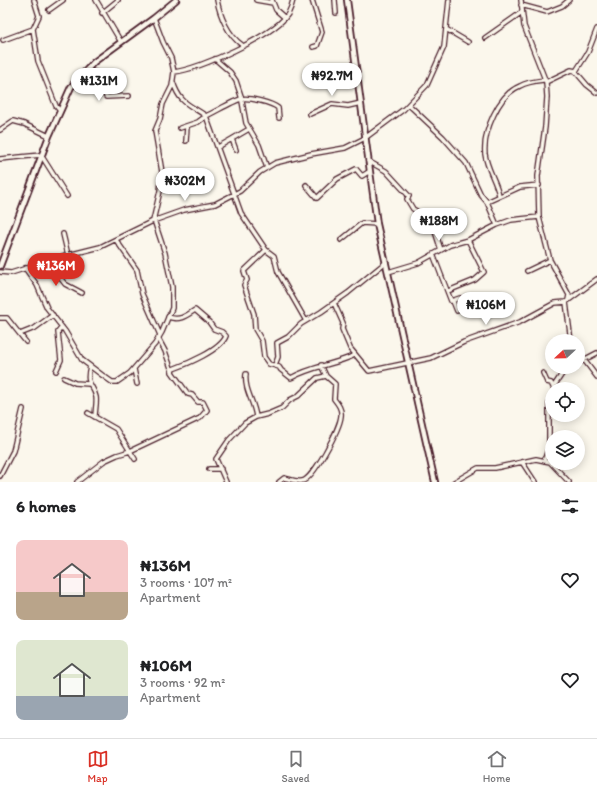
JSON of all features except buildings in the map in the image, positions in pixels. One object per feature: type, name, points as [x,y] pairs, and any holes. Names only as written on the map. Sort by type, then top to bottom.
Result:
[{"type":"main road","points":[[0,266],[41,155],[71,87],[86,70],[176,0]]},
{"type":"main road","points":[[347,0],[361,103],[364,138],[377,224],[435,482]]},
{"type":"main road","points":[[0,258],[11,230],[15,224]]},
{"type":"street","points":[[34,0],[39,16],[33,29],[40,70],[56,106],[60,111]]},
{"type":"street","points":[[49,10],[63,0]]},
{"type":"street","points":[[96,0],[102,13],[121,42]]},
{"type":"street","points":[[102,13],[118,0]]},
{"type":"street","points":[[217,0],[219,13],[233,36],[242,45]]},
{"type":"street","points":[[256,0],[272,2],[276,10],[285,18]]},
{"type":"street","points":[[174,72],[215,60],[242,45],[255,40],[275,27],[285,18],[293,0]]},
{"type":"street","points":[[312,0],[322,32],[317,46],[313,47]]},
{"type":"street","points":[[335,0],[336,13]]},
{"type":"street","points":[[0,272],[11,272],[68,255],[91,251],[116,240],[153,220],[184,210],[215,204],[234,194],[267,168],[311,154],[345,148],[364,138],[409,105],[427,85],[432,77],[444,47],[449,0]]},
{"type":"street","points":[[521,0],[524,26],[545,81],[545,127],[539,161],[539,217],[550,260],[569,295],[567,301],[570,334]]},
{"type":"street","points":[[521,5],[547,12],[562,6],[569,0]]},
{"type":"street","points":[[485,38],[522,12]]},
{"type":"street","points":[[25,268],[37,285],[43,302],[62,327],[77,354],[90,366],[112,382],[123,379],[134,369],[159,337],[172,308],[172,287],[165,253],[153,220],[160,191],[162,172],[155,131],[160,119],[163,104],[173,81],[174,72],[171,58],[154,18]]},
{"type":"street","points":[[3,40],[33,29]]},
{"type":"street","points":[[446,29],[468,42]]},
{"type":"street","points":[[575,71],[588,52],[597,29]]},
{"type":"street","points":[[215,60],[230,72],[236,81],[249,129],[260,145],[267,168]]},
{"type":"street","points":[[86,70],[97,73],[106,97],[129,96]]},
{"type":"street","points":[[499,195],[485,155],[488,132],[492,116],[499,106],[518,86],[545,81],[571,70],[575,71],[587,85],[597,93]]},
{"type":"street","points":[[173,81],[176,93],[184,103],[206,116],[234,194],[246,222],[266,250],[274,256],[278,272],[306,321]]},
{"type":"street","points":[[180,128],[187,127],[198,122],[206,116],[241,99],[266,102],[275,105],[278,108],[279,118]]},
{"type":"street","points":[[310,114],[332,104],[348,106],[361,103]]},
{"type":"street","points":[[409,105],[466,163],[481,195],[487,202],[497,225]]},
{"type":"street","points":[[0,130],[13,121],[24,124],[49,136]]},
{"type":"street","points":[[186,142],[187,127]]},
{"type":"street","points":[[218,147],[249,129]]},
{"type":"street","points":[[232,139],[236,150]]},
{"type":"street","points":[[0,159],[41,155],[68,196]]},
{"type":"street","points":[[368,161],[386,171],[409,196],[407,199],[413,209],[431,219],[441,250]]},
{"type":"street","points":[[306,185],[317,198],[337,179],[356,169],[362,176],[370,171]]},
{"type":"street","points":[[487,202],[499,195],[526,186],[538,185]]},
{"type":"street","points":[[388,272],[418,263],[450,244],[468,240],[497,225],[511,220],[539,217]]},
{"type":"street","points":[[341,240],[362,222],[377,224]]},
{"type":"street","points":[[63,234],[68,255]]},
{"type":"street","points":[[76,482],[104,461],[130,451],[200,418],[207,410],[203,402],[198,402],[192,395],[188,394],[172,372],[142,294],[137,270],[116,240]]},
{"type":"street","points":[[448,291],[475,280],[484,272],[468,240]]},
{"type":"street","points":[[266,250],[244,271],[247,280],[244,285],[254,314],[255,329],[262,341],[264,357],[269,364],[275,365],[291,378],[306,370],[321,365],[338,363],[355,355]]},
{"type":"street","points":[[433,254],[451,301],[453,301],[457,311]]},
{"type":"street","points":[[527,271],[550,260]]},
{"type":"street","points":[[47,261],[65,284],[82,293]]},
{"type":"street","points":[[275,365],[278,357],[277,343],[288,337],[306,321],[334,303],[386,262]]},
{"type":"street","points":[[334,303],[344,323],[342,329],[355,355],[369,371],[431,358],[464,342],[520,322],[555,303],[567,301],[597,279]]},
{"type":"street","points":[[569,295],[574,296]]},
{"type":"street","points":[[453,301],[460,298]]},
{"type":"street","points":[[168,317],[176,319],[187,316],[195,310],[209,322],[214,329],[222,332],[226,336],[224,342],[185,365],[173,368],[172,372]]},
{"type":"street","points":[[20,334],[35,328],[53,315]]},
{"type":"street","points":[[0,318],[7,318],[20,334],[22,339],[26,342]]},
{"type":"street","points":[[56,371],[61,360],[58,332],[62,327]]},
{"type":"street","points":[[585,360],[597,353]]},
{"type":"street","points":[[585,362],[597,377]]},
{"type":"street","points":[[279,482],[284,478],[302,481],[307,479],[320,464],[336,433],[342,416],[341,410],[334,399],[335,384],[326,376],[321,365]]},
{"type":"street","points":[[90,366],[88,374],[89,384],[96,397],[94,417]]},
{"type":"street","points":[[134,369],[137,384]]},
{"type":"street","points":[[543,373],[547,382]]},
{"type":"street","points":[[246,374],[245,386],[255,409],[256,416]]},
{"type":"street","points":[[226,482],[216,458],[238,430],[256,416],[268,414],[282,408],[290,400],[298,396],[317,378],[326,376]]},
{"type":"street","points":[[64,378],[75,383],[89,384]]},
{"type":"street","points":[[0,476],[13,451],[23,408]]},
{"type":"street","points":[[88,413],[116,429],[135,459]]},
{"type":"street","points":[[544,461],[549,447],[549,422]]},
{"type":"street","points":[[454,482],[478,468],[495,468],[536,459],[550,462],[556,466],[569,482]]},
{"type":"street","points":[[522,462],[536,482]]},
{"type":"street","points":[[209,469],[220,469]]}]
